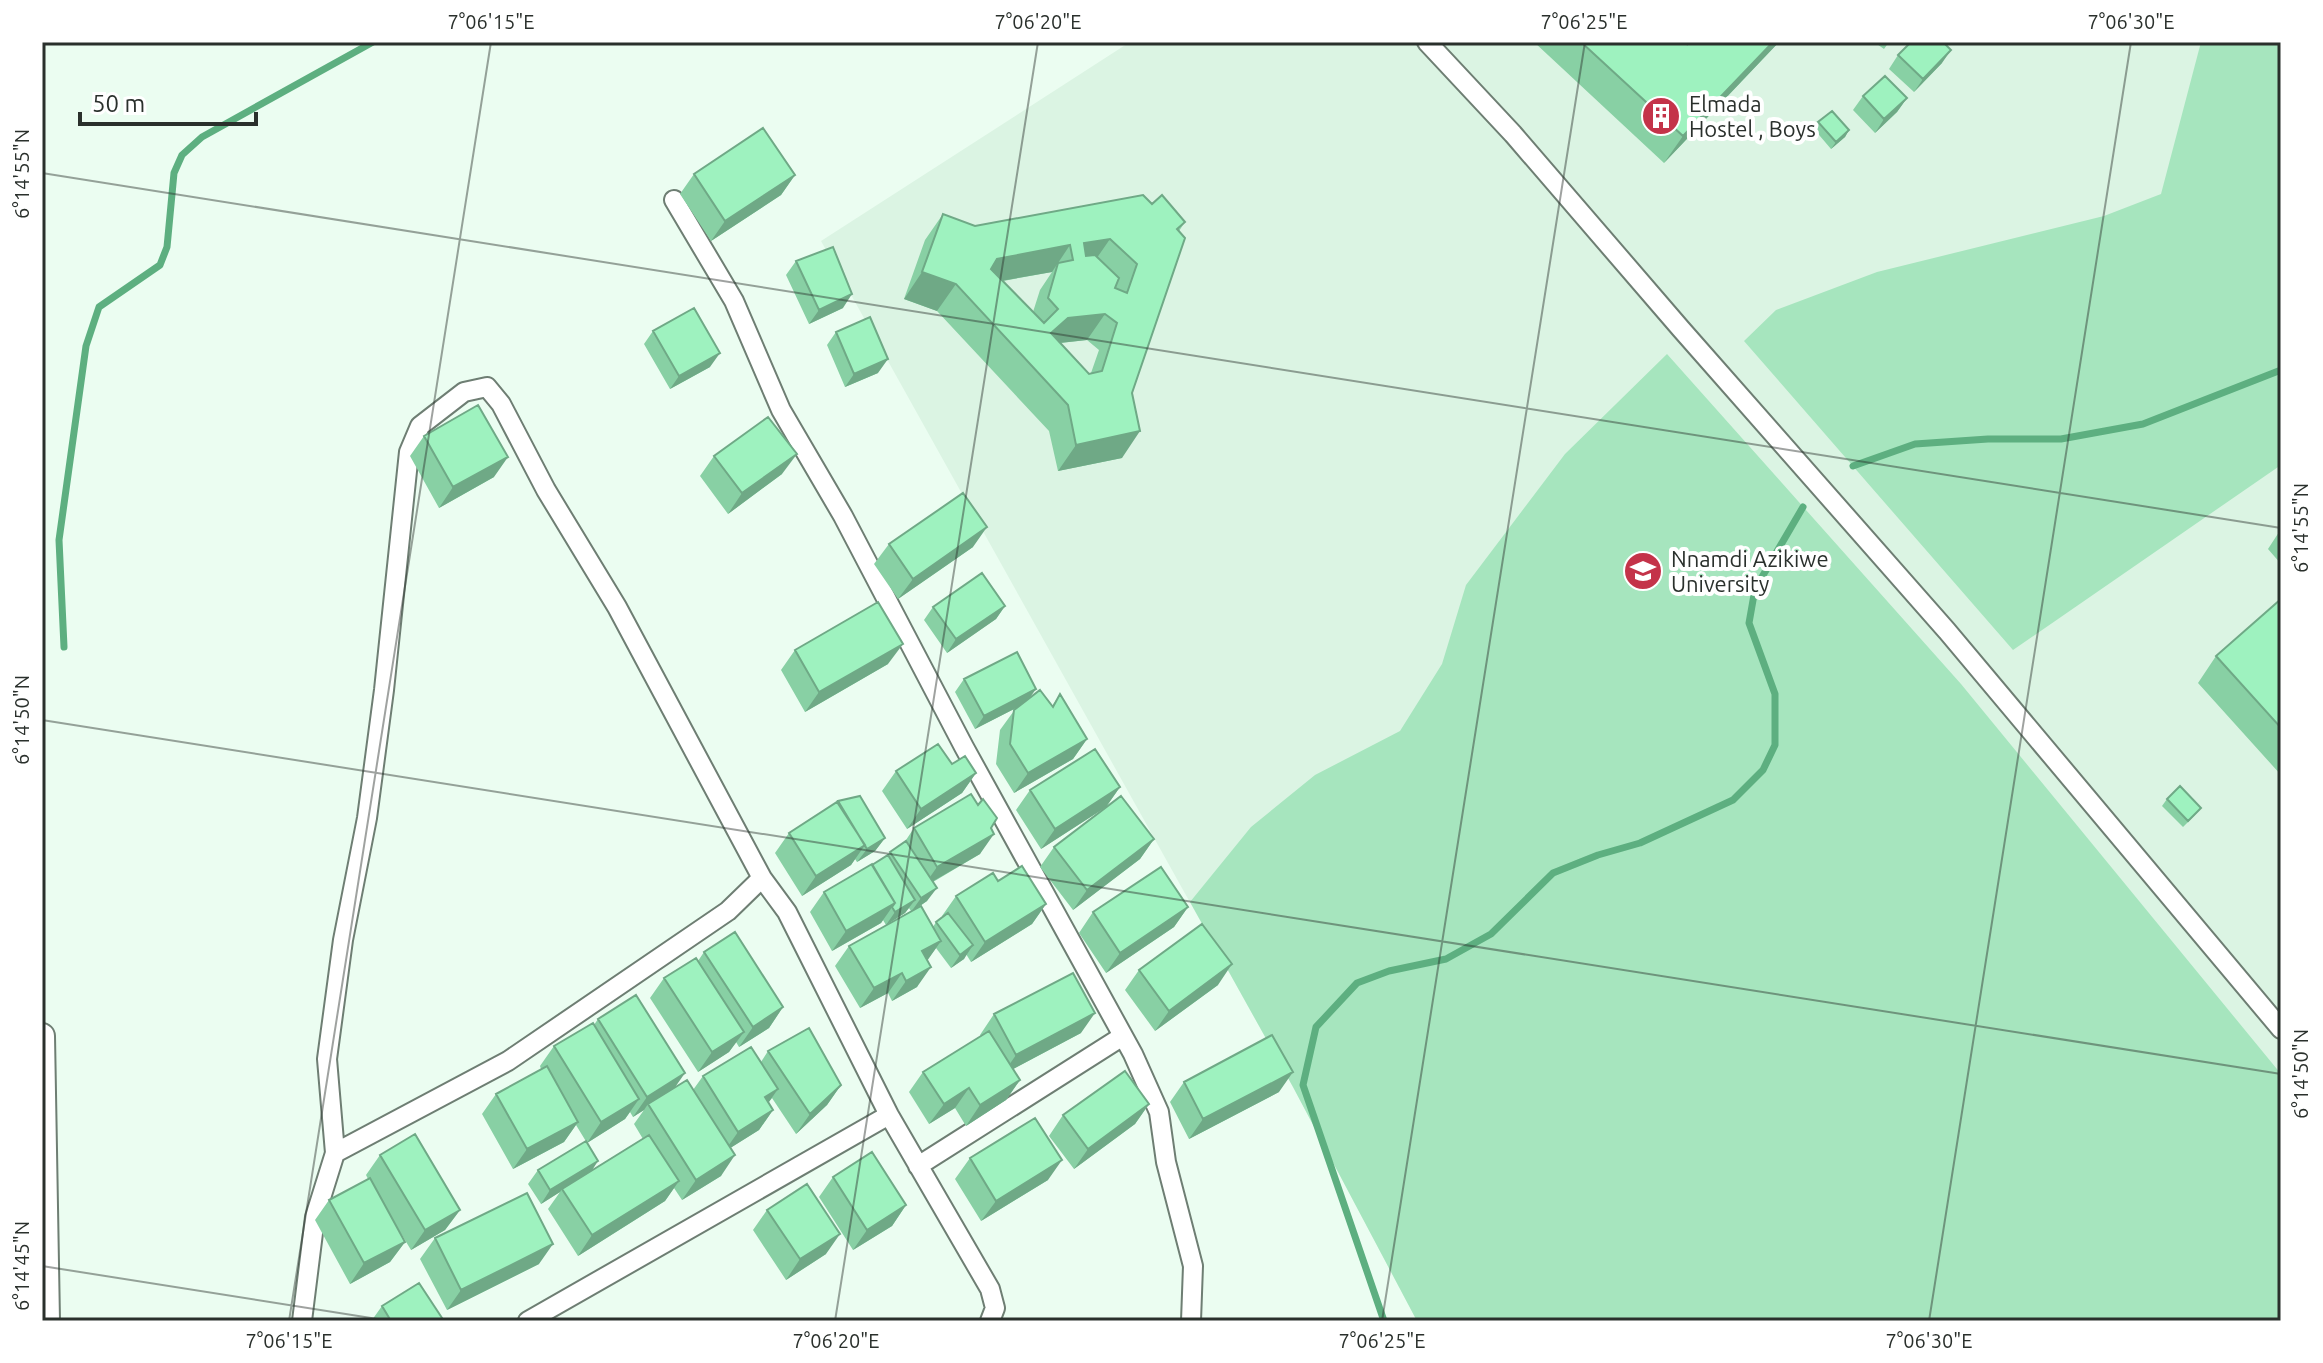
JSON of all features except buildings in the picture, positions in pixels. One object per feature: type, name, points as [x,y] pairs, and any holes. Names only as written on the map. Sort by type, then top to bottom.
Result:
[{"type":"street","points":[[1427,42],[1513,134],[1947,631],[2281,1029]]},
{"type":"street","points":[[674,200],[734,301],[781,410],[843,516],[964,747],[1123,1036],[1159,1112],[1166,1162],[1193,1266],[1191,1321]]},
{"type":"street","points":[[302,1321],[315,1217],[335,1153],[327,1059],[343,940],[369,804],[409,452],[420,426],[464,392],[487,387],[501,404],[546,490],[617,607],[762,878],[787,912],[889,1115],[990,1289],[995,1308],[990,1321]]},
{"type":"street","points":[[335,1153],[508,1061],[728,911],[762,878]]},
{"type":"street","points":[[42,1036],[47,1321]]},
{"type":"street","points":[[918,1166],[1123,1036]]},
{"type":"street","points":[[528,1321],[551,1315],[889,1115]]},
{"type":"shaded area","name":"Nnamdi Azikiwe University","points":[[1130,42],[2281,42],[2281,1321],[1417,1321],[1293,1087],[821,241]]},
{"type":"green space","points":[[2201,42],[2281,42],[2281,465],[2013,650],[1744,341],[1776,310],[1877,272],[2104,216],[2161,194]]},
{"type":"green space","points":[[1667,354],[1961,684],[2281,1074],[2281,1321],[1417,1321],[1293,1087],[1190,902],[1251,827],[1315,775],[1400,731],[1442,664],[1466,585],[1565,454]]},
{"type":"waterway","points":[[64,647],[59,540],[86,346],[99,307],[160,265],[167,247],[174,173],[182,155],[202,137],[373,42]]},
{"type":"waterway","points":[[1853,466],[1915,444],[1988,439],[2061,439],[2143,424],[2281,370]]},
{"type":"waterway","points":[[1384,1321],[1303,1085],[1316,1027],[1357,983],[1389,971],[1446,959],[1491,934],[1553,873],[1640,843],[1733,800],[1763,770],[1775,745],[1775,694],[1749,623],[1755,589],[1803,507]]},
{"type":"place","name":"Elmada Hostel , Boys","points":[[1661,116]]},
{"type":"place","name":"Nnamdi Azikiwe University","points":[[1643,571]]}]
